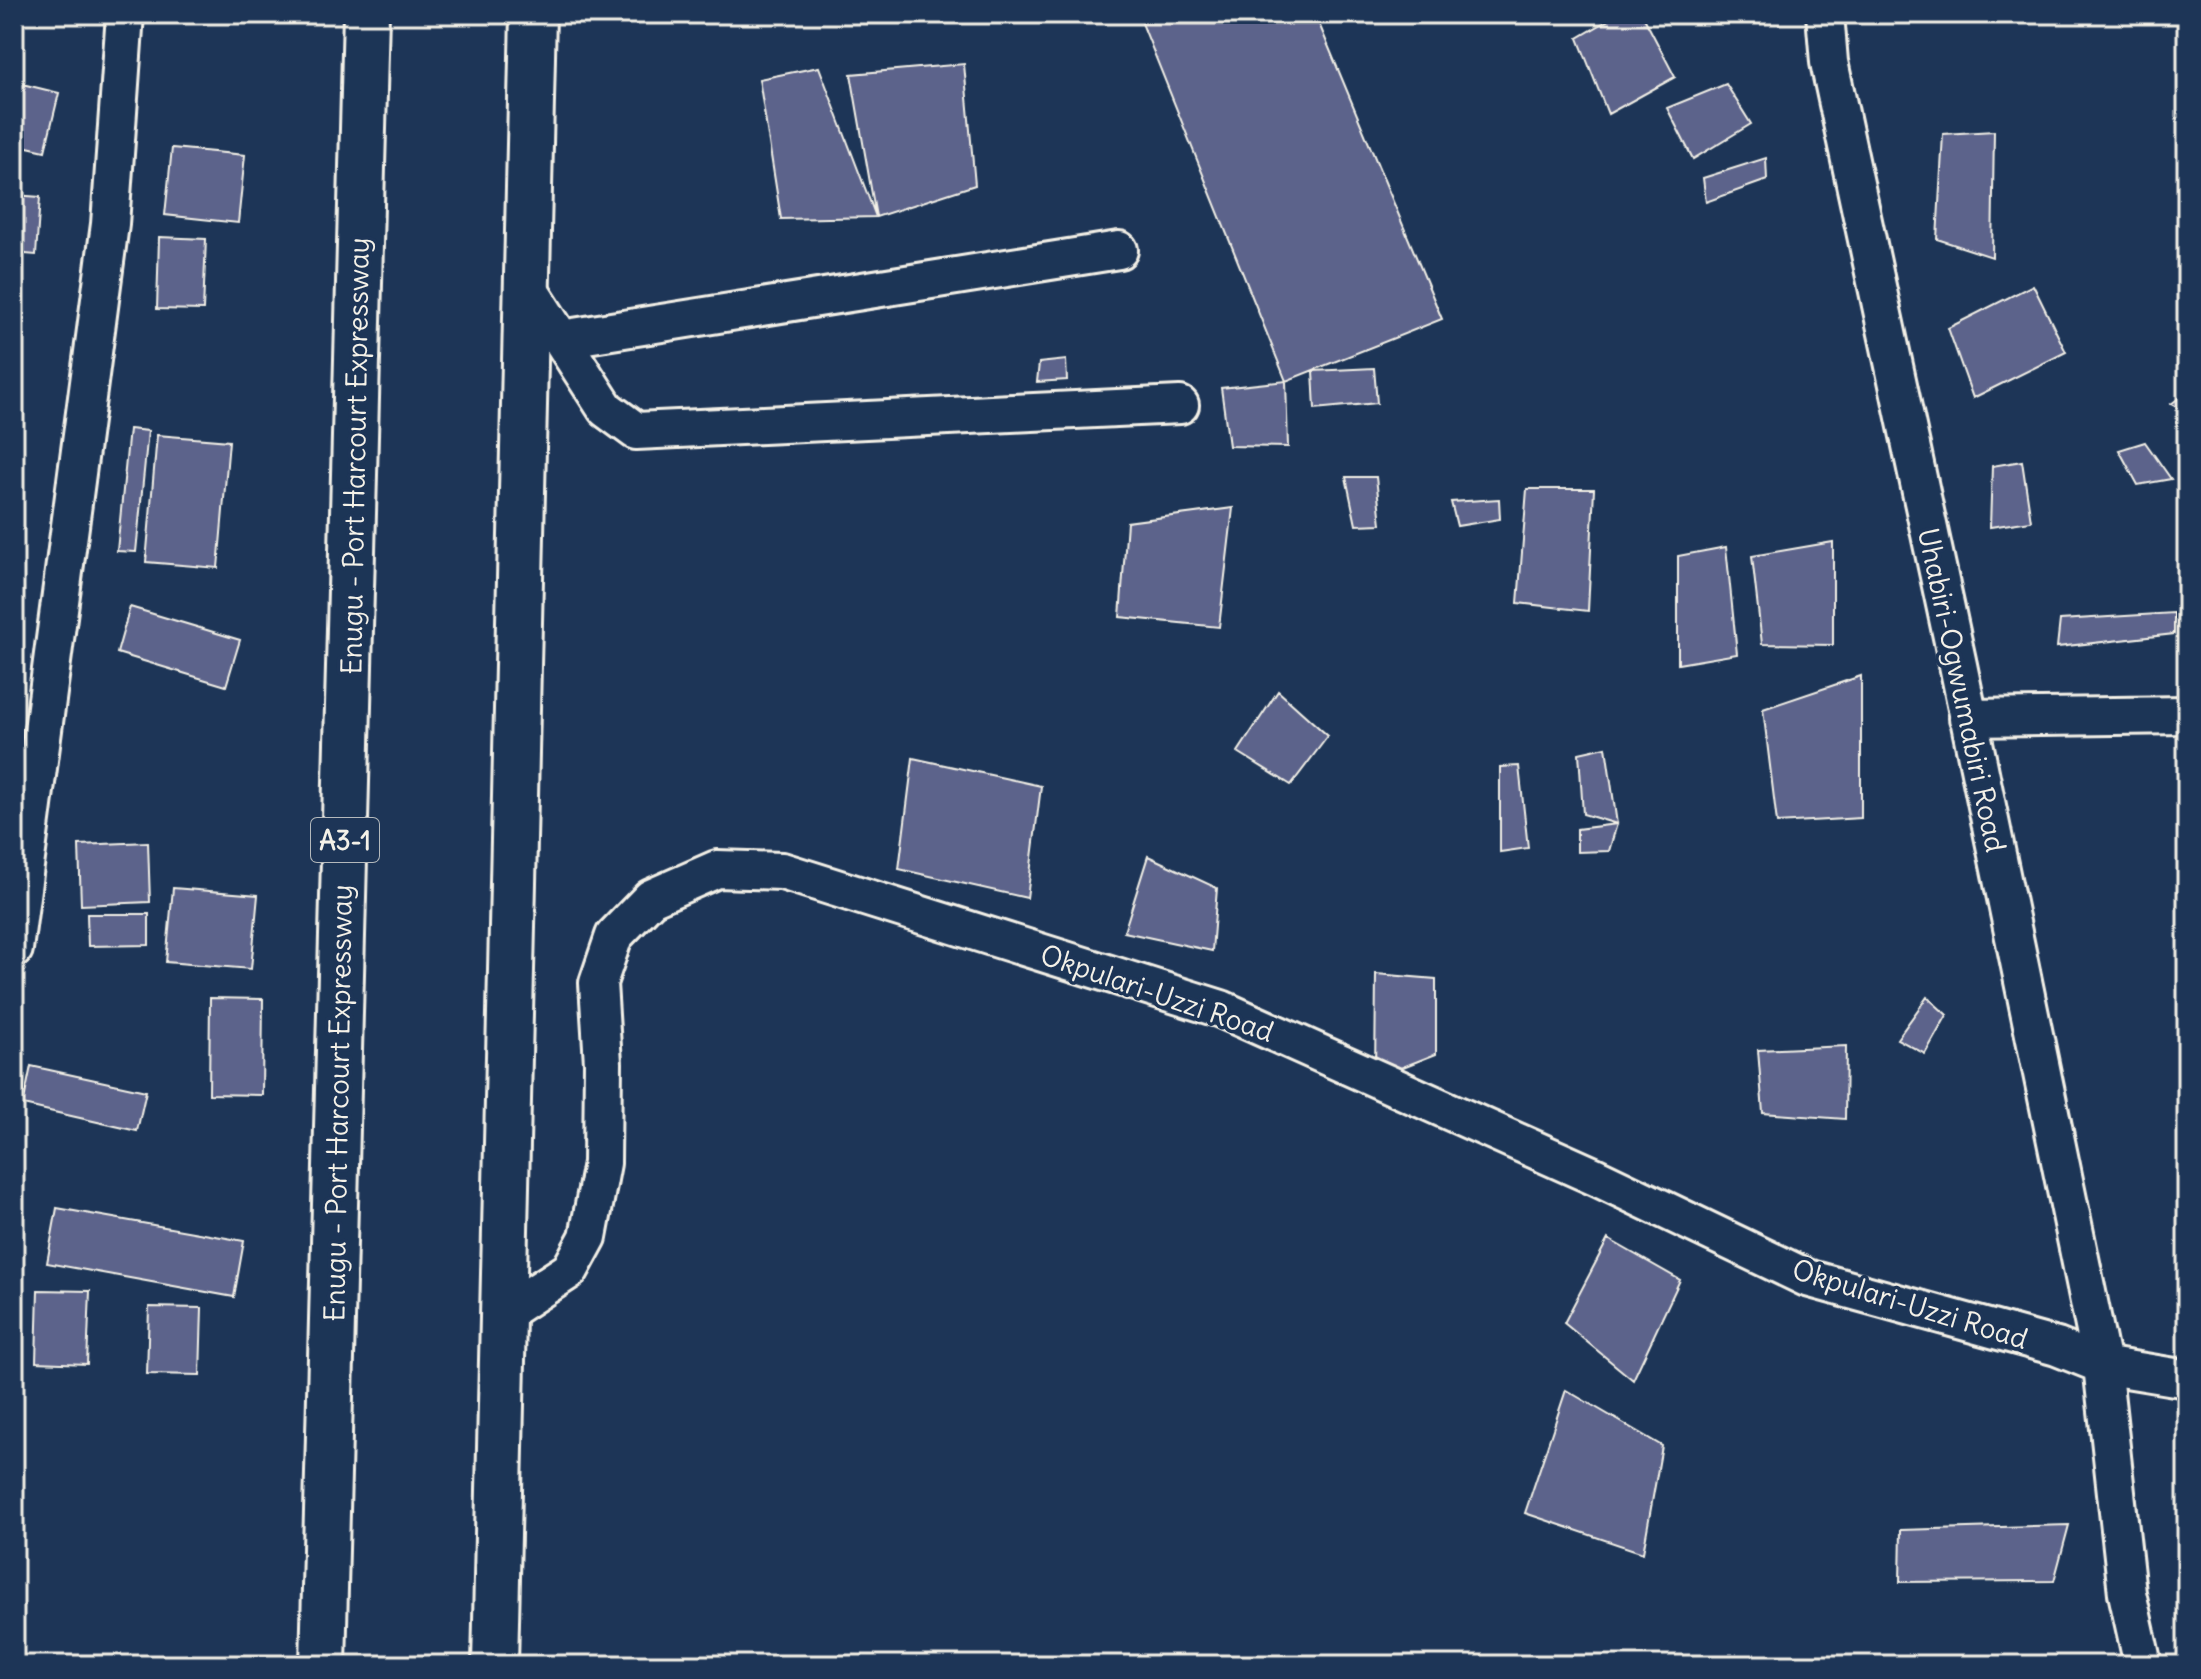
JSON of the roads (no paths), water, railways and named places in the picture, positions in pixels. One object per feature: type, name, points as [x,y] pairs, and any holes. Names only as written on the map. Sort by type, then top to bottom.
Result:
[{"type":"highway","name":"Enugu - Port Harcourt Expressway","points":[[323,1665],[366,14]]},
{"type":"highway","points":[[495,1665],[533,14]]},
{"type":"street","points":[[14,949],[110,224],[125,14]]},
{"type":"street","name":"Uhabiri-Ogwumabiri Road","points":[[1825,14],[1829,62],[2102,1365],[2127,1593],[2143,1665]]},
{"type":"street","points":[[561,339],[1119,250]]},
{"type":"street","points":[[527,286],[606,409],[636,431],[1180,405]]},
{"type":"street","points":[[1968,718],[2187,715]]},
{"type":"street","name":"Okpulari-Uzzi Road","points":[[503,1314],[570,1270],[588,1237],[602,1163],[603,1063],[598,983],[614,936],[651,898],[717,869],[782,871],[1221,1009],[1596,1177],[1807,1278],[2057,1347],[2102,1365],[2187,1379]]}]
